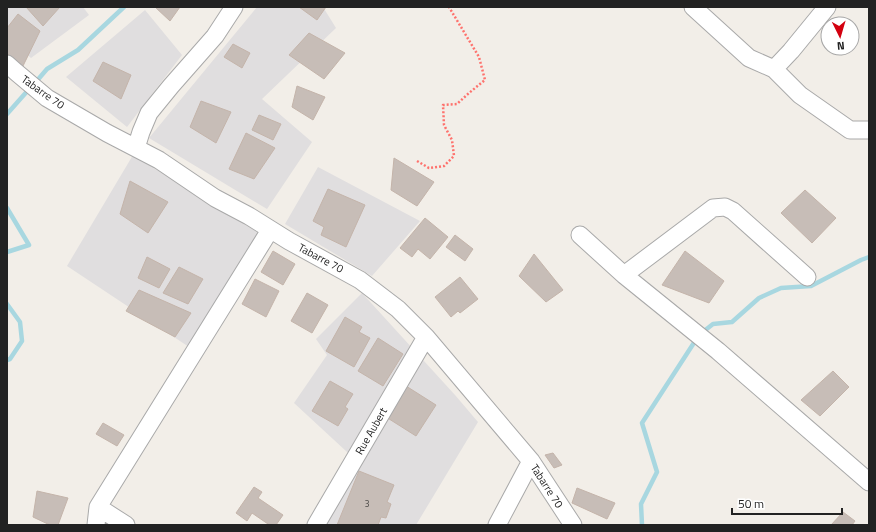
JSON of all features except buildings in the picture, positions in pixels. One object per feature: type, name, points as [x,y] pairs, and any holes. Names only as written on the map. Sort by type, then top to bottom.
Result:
[{"type":"street","points":[[136,148],[149,113],[215,36],[234,7]]},
{"type":"street","points":[[693,7],[750,58],[774,69],[800,95],[850,130],[869,130]]},
{"type":"street","points":[[774,69],[791,51],[827,7]]},
{"type":"street","name":"Tabarre 70","points":[[7,64],[32,86],[54,102],[159,160],[215,198],[360,280],[398,309],[426,337],[531,461],[573,525]]},
{"type":"street","points":[[624,275],[713,208],[725,207],[733,211],[807,277]]},
{"type":"street","points":[[96,525],[98,507],[270,230]]},
{"type":"street","points":[[580,236],[624,275],[713,347],[869,482]]},
{"type":"street","name":"Rue Aubert","points":[[316,525],[426,337]]},
{"type":"street","points":[[497,525],[531,461]]},
{"type":"street","points":[[98,507],[126,525]]},
{"type":"path","points":[[417,161],[429,168],[444,166],[454,156],[452,140],[444,125],[442,105],[457,104],[485,80],[479,57],[449,7]]},
{"type":"shaded area","points":[[7,7],[83,7],[89,15],[31,58],[7,38]]},
{"type":"shaded area","points":[[257,7],[323,7],[336,28],[262,99],[312,142],[267,209],[149,138]]},
{"type":"shaded area","points":[[145,10],[182,55],[127,127],[66,77]]},
{"type":"shaded area","points":[[133,155],[262,235],[189,347],[67,266]]},
{"type":"shaded area","points":[[318,167],[420,221],[372,276],[285,224]]},
{"type":"shaded area","points":[[362,293],[478,422],[416,525],[318,525],[360,464],[294,403],[327,355],[316,339]]},
{"type":"waterway","points":[[35,83],[47,69],[78,50],[124,7]]},
{"type":"waterway","points":[[7,114],[30,88]]},
{"type":"waterway","points":[[7,208],[29,245],[7,252]]},
{"type":"waterway","points":[[642,525],[641,504],[657,472],[642,423],[699,335],[713,324],[732,322],[759,298],[781,288],[811,286],[869,257]]},
{"type":"waterway","points":[[7,304],[20,322],[22,341],[10,359],[7,360]]}]
